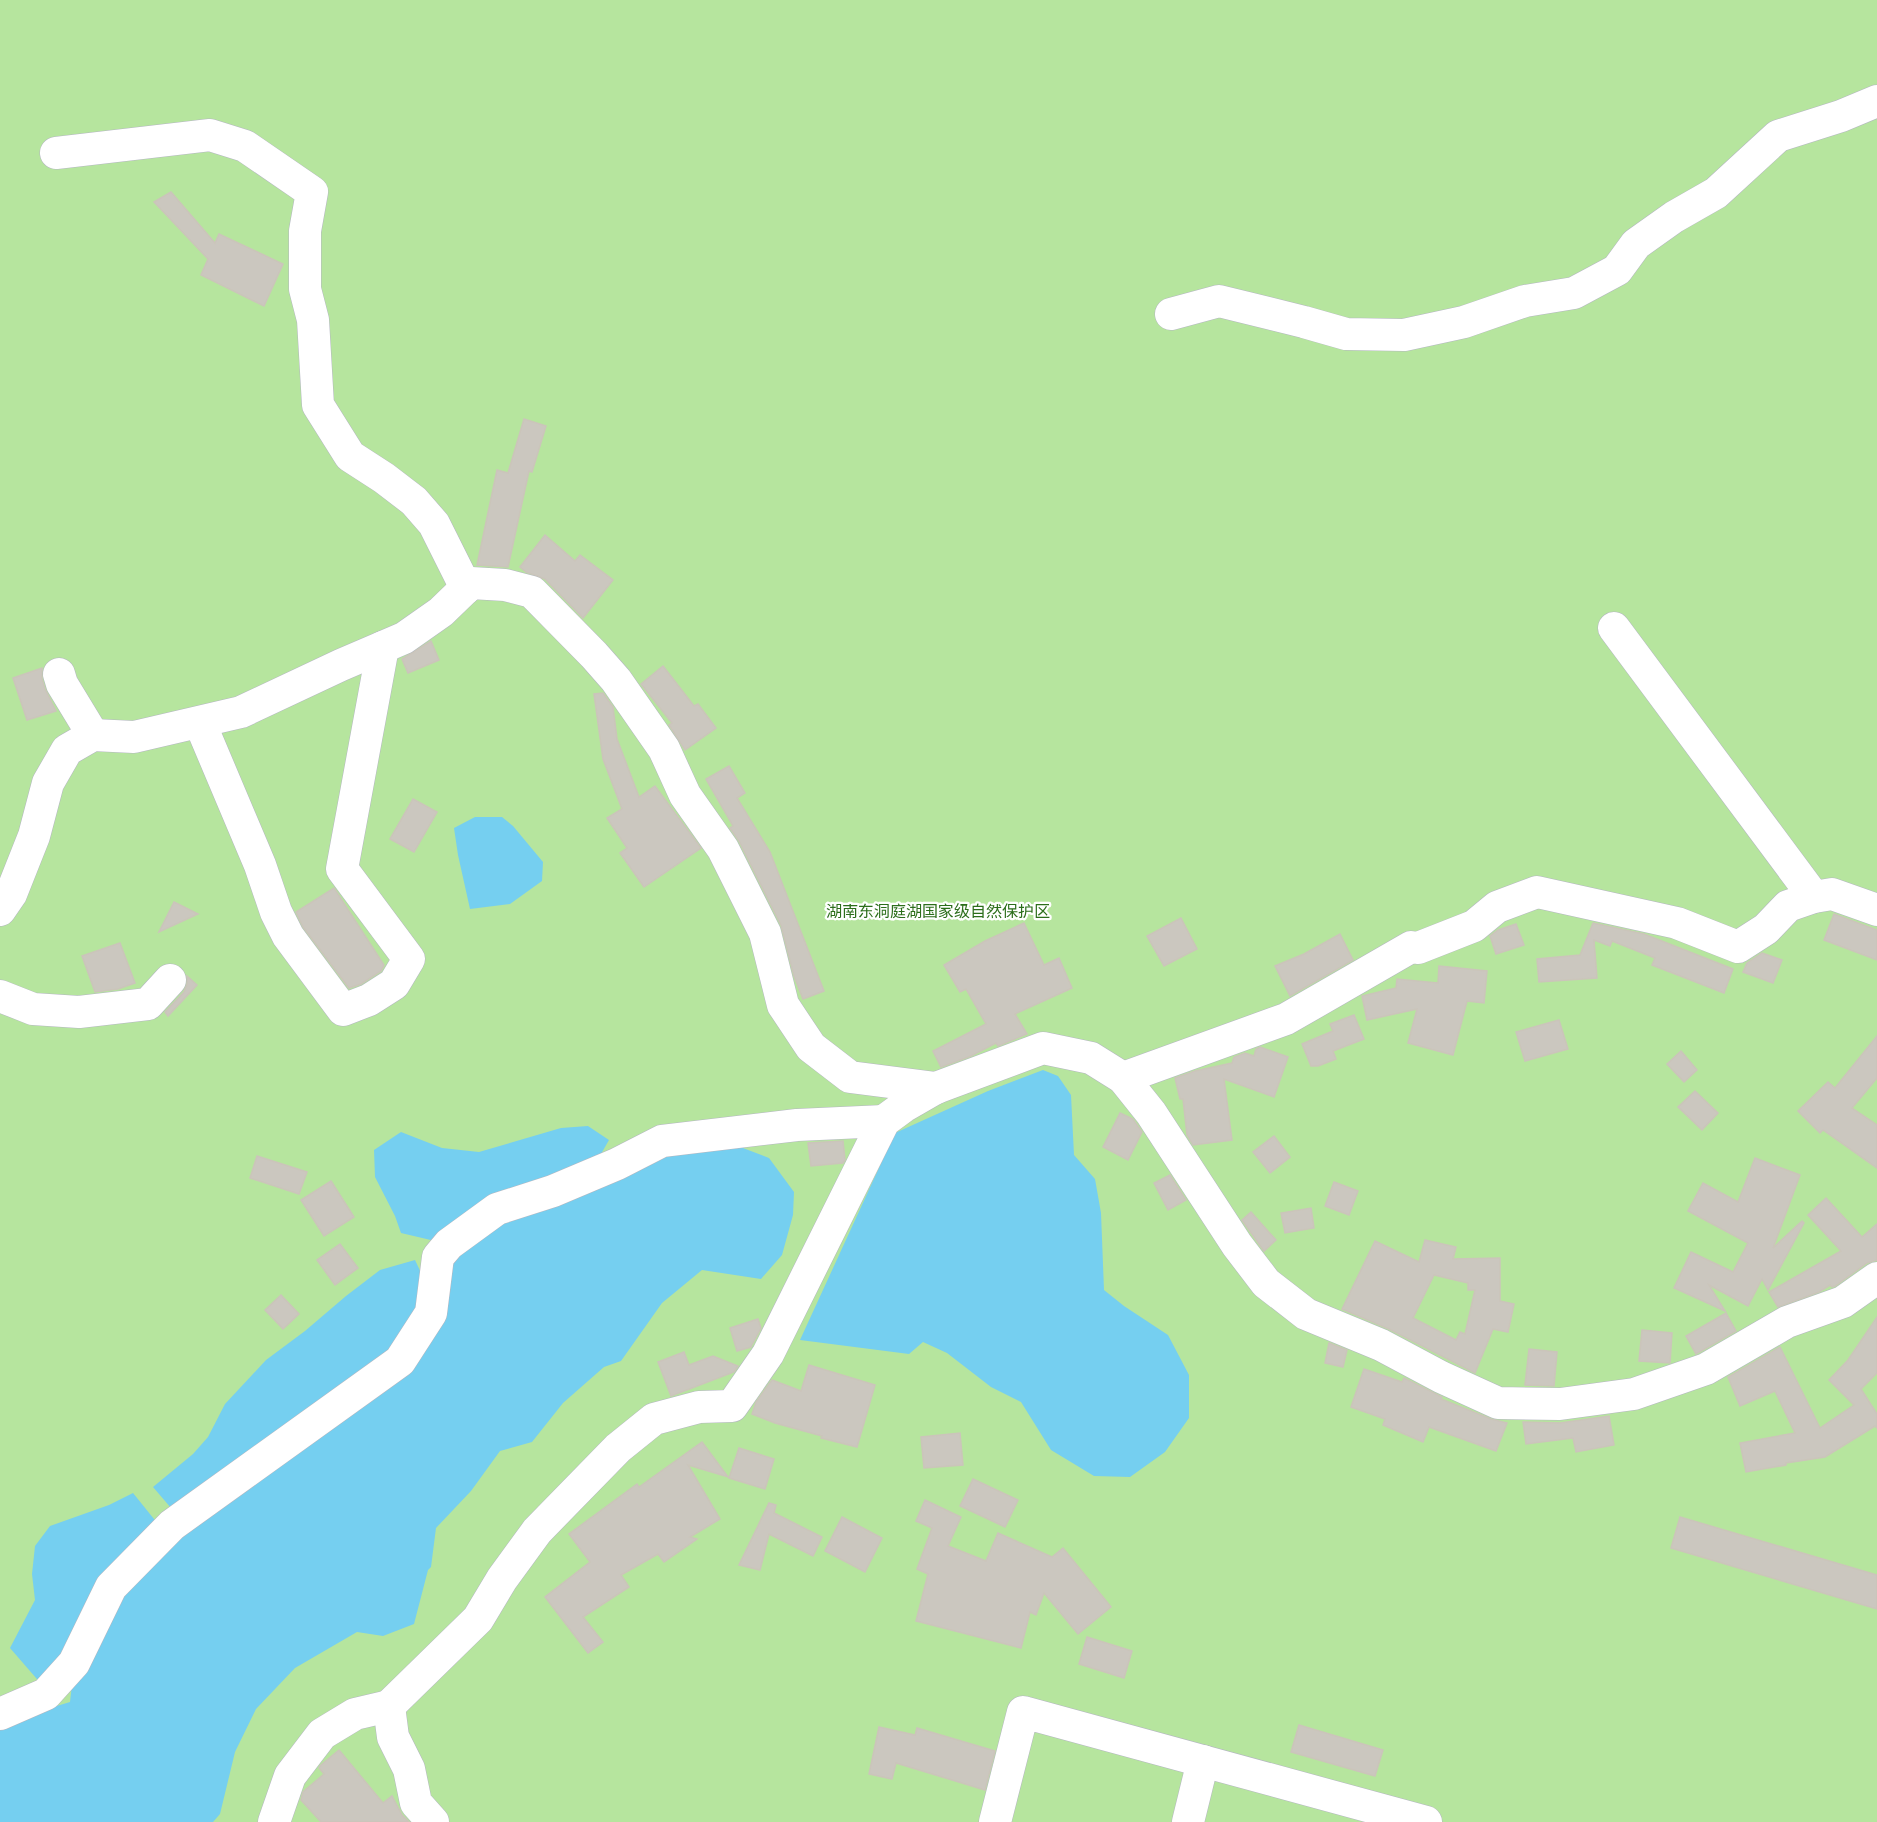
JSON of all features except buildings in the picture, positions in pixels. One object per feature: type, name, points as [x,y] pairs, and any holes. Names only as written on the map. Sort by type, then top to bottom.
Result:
[{"type":"street","points":[[1171,314],[1219,301],[1346,334],[1404,335],[1464,322],[1525,301],[1574,293],[1617,270],[1636,244],[1674,217],[1716,193],[1778,136],[1840,116],[1877,101]]},
{"type":"street","points":[[57,153],[210,135],[245,146],[312,192],[305,231],[305,289],[313,320],[318,405],[350,456],[414,501],[434,524],[466,588]]},
{"type":"street","points":[[0,910],[11,894],[34,836],[48,783],[67,750],[93,735],[134,737],[241,712],[405,638],[441,612],[471,583],[505,585],[532,592],[594,655],[616,680],[664,749],[685,795],[723,849],[765,933],[783,1005],[811,1047],[850,1077],[936,1088]]},
{"type":"street","points":[[1614,628],[1814,897]]},
{"type":"street","points":[[200,723],[260,865],[276,912],[288,936],[343,1010],[369,1000],[394,984],[409,959],[370,910],[342,869],[383,647]]},
{"type":"street","points":[[59,674],[62,684],[93,735]]},
{"type":"street","points":[[1123,1078],[1286,1019],[1411,947],[1418,948],[1474,926],[1497,908],[1537,892],[1677,923],[1738,947],[1766,928],[1788,906],[1814,897],[1832,894],[1877,909]]},
{"type":"street","points":[[0,996],[33,1009],[79,1012],[148,1004],[170,980]]},
{"type":"street","points":[[274,1822],[290,1776],[322,1734],[355,1714],[389,1706],[478,1619],[502,1579],[537,1531],[618,1448],[654,1419],[699,1407],[732,1406],[768,1354],[884,1121],[936,1088],[1043,1048],[1091,1058],[1123,1078],[1151,1113],[1237,1245],[1266,1283],[1306,1314],[1381,1345],[1441,1377],[1498,1403],[1560,1404],[1634,1394],[1706,1369],[1787,1322],[1843,1302],[1877,1278]]},
{"type":"street","points":[[0,1714],[46,1694],[74,1663],[111,1587],[172,1525],[399,1361],[431,1313],[438,1257],[449,1244],[497,1209],[553,1191],[617,1164],[662,1141],[797,1125],[884,1121]]},
{"type":"street","points":[[389,1706],[393,1737],[409,1769],[416,1803],[433,1822]]},
{"type":"street","points":[[995,1822],[1023,1712],[1426,1822]]},
{"type":"street","points":[[1188,1822],[1203,1761]]},
{"type":"green space","name":"湖南东洞庭湖国家级自然保护区","points":[[0,0],[1877,0],[1877,1822],[0,1822]]},
{"type":"water","points":[[475,817],[502,817],[513,826],[543,862],[542,881],[510,904],[470,909],[454,828]]},
{"type":"water","points":[[1043,1070],[1058,1076],[1071,1095],[1074,1155],[1095,1179],[1101,1213],[1104,1290],[1168,1335],[1189,1375],[1189,1418],[1165,1452],[1130,1477],[1094,1476],[1051,1450],[1021,1402],[991,1387],[947,1353],[923,1342],[909,1354],[800,1340],[895,1133],[988,1091]]},
{"type":"water","points":[[588,1126],[609,1140],[601,1154],[435,1241],[401,1233],[375,1177],[374,1150],[401,1132],[442,1148],[479,1152],[561,1128]]},
{"type":"water","points":[[735,1145],[769,1158],[794,1192],[793,1215],[782,1255],[761,1279],[702,1270],[662,1303],[621,1361],[604,1367],[563,1403],[532,1442],[500,1451],[471,1491],[436,1528],[431,1567],[428,1570],[414,1624],[383,1636],[357,1632],[295,1668],[256,1709],[235,1752],[220,1814],[213,1822],[0,1822],[0,1730],[40,1711],[70,1702],[73,1676],[146,1562],[375,1393],[449,1268],[481,1226],[639,1159]]},
{"type":"water","points":[[415,1260],[424,1279],[424,1311],[393,1358],[177,1515],[153,1487],[193,1454],[208,1437],[225,1404],[266,1360],[380,1270]]},
{"type":"water","points":[[133,1493],[158,1524],[82,1637],[43,1686],[10,1648],[35,1600],[32,1574],[35,1546],[50,1526],[109,1505]]}]
